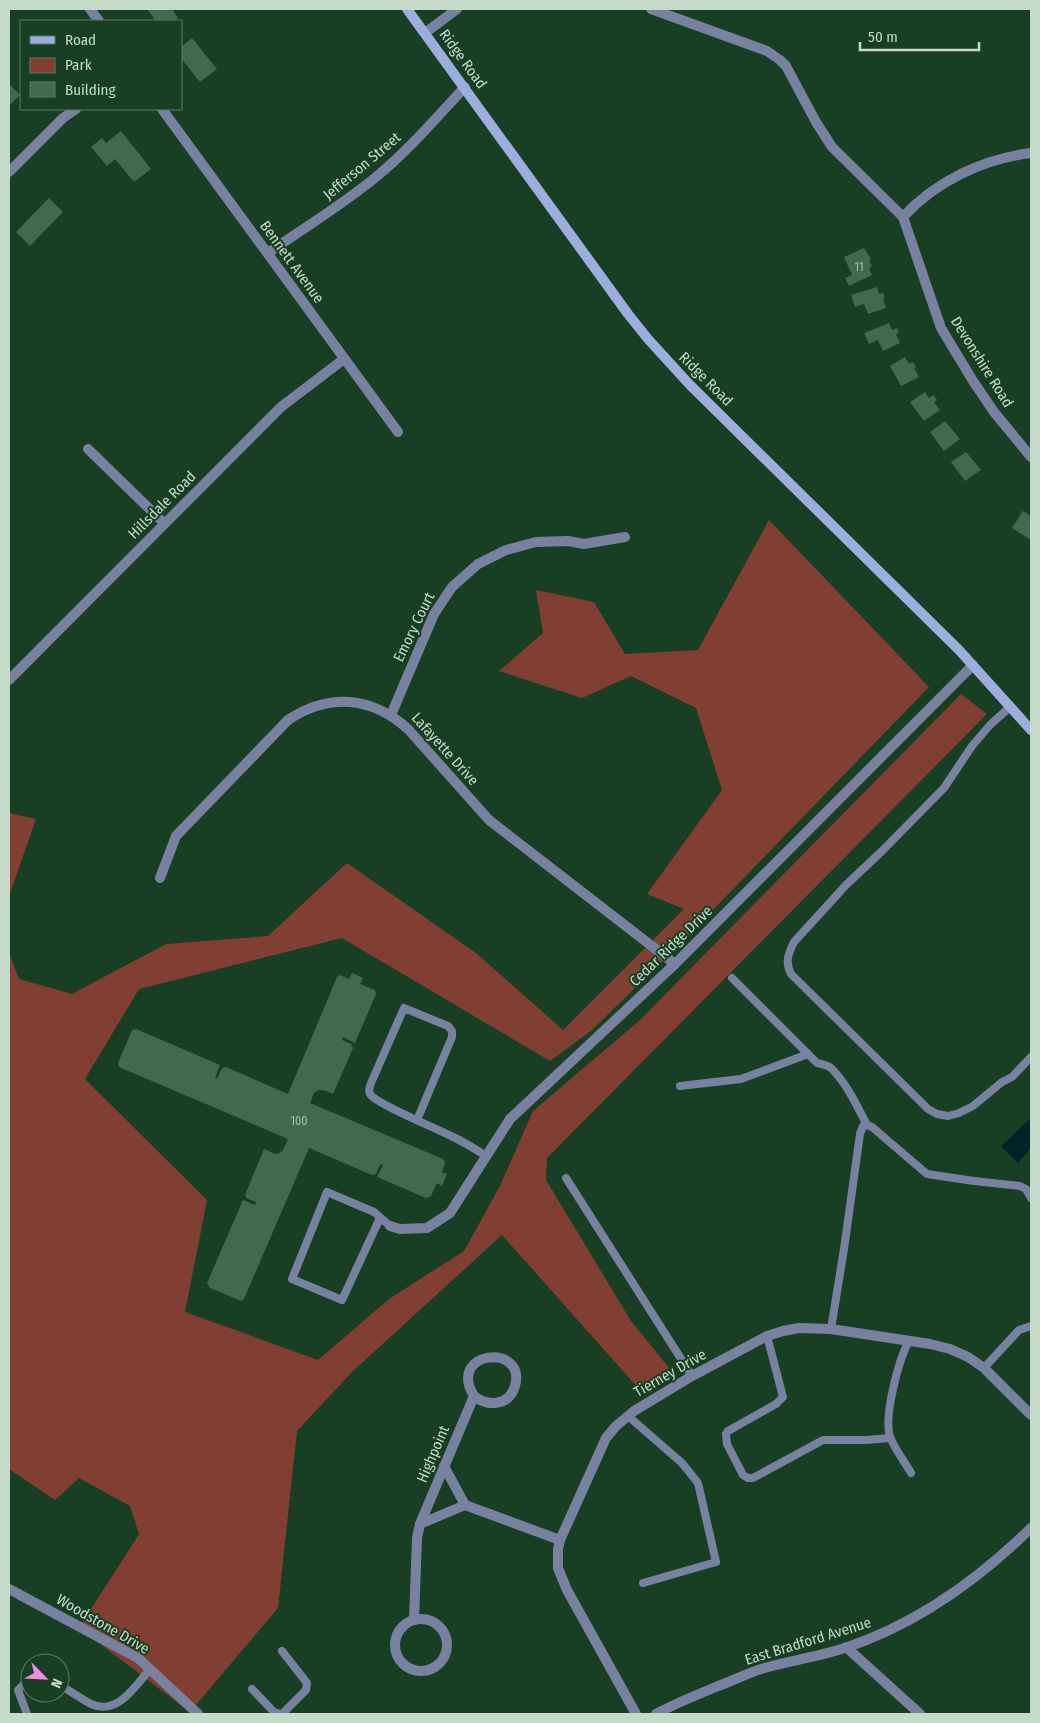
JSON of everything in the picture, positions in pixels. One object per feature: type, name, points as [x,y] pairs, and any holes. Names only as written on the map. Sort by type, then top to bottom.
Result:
[{"type":"main road","name":"Ridge Road","points":[[408,9],[628,314],[668,362],[973,665],[1031,730]]},
{"type":"street","points":[[90,9],[98,20]]},
{"type":"street","points":[[425,33],[458,9]]},
{"type":"street","points":[[650,9],[767,51],[780,60],[791,73],[816,122],[832,146],[903,217],[930,192],[962,173],[1000,159],[1031,153]]},
{"type":"street","name":"Jefferson Street","points":[[268,253],[318,221],[378,176],[464,88]]},
{"type":"street","points":[[9,172],[63,118],[75,110]]},
{"type":"street","name":"Bennett Avenue","points":[[163,110],[398,432]]},
{"type":"street","name":"Devonshire Road","points":[[903,217],[941,328],[994,412],[1031,457]]},
{"type":"street","name":"Hillsdale Road","points":[[9,680],[281,407],[344,359]]},
{"type":"street","points":[[88,449],[164,523]]},
{"type":"street","name":"Emory Court","points":[[391,715],[434,614],[452,586],[478,564],[506,550],[536,542],[560,541],[584,544],[624,537]]},
{"type":"street","name":"Cedar Ridge Drive","points":[[390,1226],[400,1229],[427,1228],[450,1213],[510,1119],[675,964],[973,665]]},
{"type":"street","name":"Lafayette Drive","points":[[160,878],[176,836],[288,720],[312,707],[338,702],[363,704],[391,715],[408,729],[489,820],[675,964]]},
{"type":"street","name":"Tierney Drive","points":[[636,1714],[562,1579],[558,1558],[560,1540],[606,1438],[628,1416],[692,1376],[767,1336],[783,1330],[799,1328],[831,1328],[950,1349],[968,1357],[984,1368],[1031,1415]]},
{"type":"street","points":[[488,1357],[501,1358],[508,1362],[516,1376],[516,1384],[509,1397],[495,1404],[487,1404],[474,1396],[468,1382],[472,1368],[476,1363],[488,1357]]},
{"type":"street","name":"Highpoint","points":[[414,1620],[417,1538],[420,1524],[474,1396]]},
{"type":"street","points":[[444,1466],[465,1505],[560,1540]]},
{"type":"street","points":[[420,1524],[465,1505]]},
{"type":"street","name":"East Bradford Avenue","points":[[656,1714],[688,1698],[760,1670],[846,1647],[892,1629],[939,1603],[986,1570],[1031,1528]]},
{"type":"street","name":"Woodstone Drive","points":[[9,1589],[138,1658],[198,1714]]},
{"type":"street","points":[[423,1619],[438,1625],[444,1632],[447,1640],[445,1656],[440,1664],[424,1671],[408,1667],[401,1662],[395,1646],[396,1637],[400,1630],[414,1620],[423,1619]]},
{"type":"street","points":[[846,1647],[920,1714]]},
{"type":"lane","points":[[1011,706],[990,725],[972,746],[944,788],[846,885],[794,942],[788,953],[787,965],[791,974],[928,1109],[937,1114],[948,1116],[973,1106],[1002,1082],[1012,1077],[1031,1057]]},
{"type":"lane","points":[[732,978],[817,1063],[832,1069],[848,1091],[867,1125],[872,1127],[927,1174],[974,1182],[1020,1186],[1026,1189],[1031,1198]]},
{"type":"lane","points":[[417,1120],[452,1037],[452,1032],[448,1026],[404,1008],[369,1090],[370,1094],[380,1102],[417,1120],[454,1137],[486,1156]]},
{"type":"lane","points":[[680,1086],[741,1079],[808,1054]]},
{"type":"lane","points":[[831,1328],[860,1134],[861,1129],[867,1125]]},
{"type":"lane","points":[[566,1178],[692,1376]]},
{"type":"lane","points":[[380,1218],[342,1300],[292,1279],[327,1192],[374,1212],[390,1226]]},
{"type":"lane","points":[[984,1368],[1020,1330],[1031,1326]]},
{"type":"lane","points":[[767,1336],[783,1397],[776,1404],[728,1431],[726,1434],[727,1444],[742,1475],[753,1478],[823,1440],[890,1438]]},
{"type":"lane","points":[[909,1341],[903,1353],[888,1417],[890,1438],[911,1473]]},
{"type":"lane","points":[[628,1416],[682,1463],[698,1483],[716,1562],[644,1583]]},
{"type":"lane","points":[[252,1688],[274,1712],[282,1714],[306,1690],[307,1683],[282,1651]]},
{"type":"lane","points":[[70,1691],[93,1705],[110,1707],[127,1697],[150,1669]]},
{"type":"green space","points":[[769,520],[929,687],[679,945],[591,1031],[550,1061],[342,938],[139,989],[85,1079],[207,1200],[185,1312],[318,1360],[389,1299],[464,1251],[500,1186],[533,1111],[640,1020],[961,694],[987,714],[547,1158],[546,1180],[631,1321],[670,1369],[639,1389],[502,1235],[352,1372],[297,1431],[278,1608],[190,1712],[79,1628],[139,1534],[130,1506],[79,1478],[55,1500],[9,1469],[9,953],[19,979],[72,994],[166,944],[268,936],[347,863],[476,953],[563,1030],[684,909],[647,894],[722,790],[696,708],[631,676],[582,698],[499,671],[543,633],[536,590],[594,602],[625,654],[698,650]]},
{"type":"green space","points":[[9,813],[36,819],[9,896]]},
{"type":"water","points":[[1031,1118],[1031,1148],[1018,1163],[1001,1146]]},
{"type":"building","points":[[147,9],[172,9],[178,18],[175,20],[155,20]]},
{"type":"building","points":[[192,38],[217,69],[200,82],[182,59],[182,46]]},
{"type":"building","points":[[9,84],[20,95],[9,106]]},
{"type":"building","points":[[121,131],[151,169],[134,182],[115,159],[107,166],[91,147],[102,138],[106,143]]},
{"type":"building","points":[[49,198],[63,212],[30,246],[16,232]]},
{"type":"building","points":[[864,248],[871,259],[869,260],[872,266],[869,268],[872,275],[849,286],[845,278],[852,275],[844,257]]},
{"type":"building","points":[[877,287],[879,294],[883,293],[886,308],[868,314],[864,304],[855,307],[851,295]]},
{"type":"building","points":[[889,323],[892,330],[897,328],[899,333],[896,334],[900,343],[883,351],[878,340],[869,344],[864,333]]},
{"type":"building","points":[[905,357],[909,364],[913,362],[919,377],[901,386],[890,366]]},
{"type":"building","points":[[925,392],[929,398],[934,395],[937,400],[934,402],[940,410],[924,421],[910,402]]},
{"type":"building","points":[[945,421],[960,439],[944,451],[930,432]]},
{"type":"building","points":[[966,452],[981,470],[965,481],[951,462]]},
{"type":"building","points":[[1023,511],[1031,516],[1031,540],[1012,528]]},
{"type":"building","points":[[352,973],[363,978],[360,984],[375,990],[376,994],[355,1043],[343,1037],[342,1040],[351,1044],[353,1048],[333,1094],[324,1090],[318,1090],[314,1093],[310,1103],[443,1159],[445,1163],[442,1172],[447,1174],[442,1186],[437,1183],[431,1196],[426,1198],[377,1177],[383,1165],[380,1164],[376,1174],[372,1175],[309,1148],[244,1299],[241,1301],[210,1288],[207,1283],[243,1200],[255,1205],[256,1202],[246,1198],[245,1195],[264,1149],[275,1154],[280,1153],[288,1139],[119,1067],[118,1063],[132,1030],[136,1029],[220,1065],[215,1078],[217,1079],[222,1068],[226,1067],[288,1094],[337,977],[340,975],[349,979]]}]
